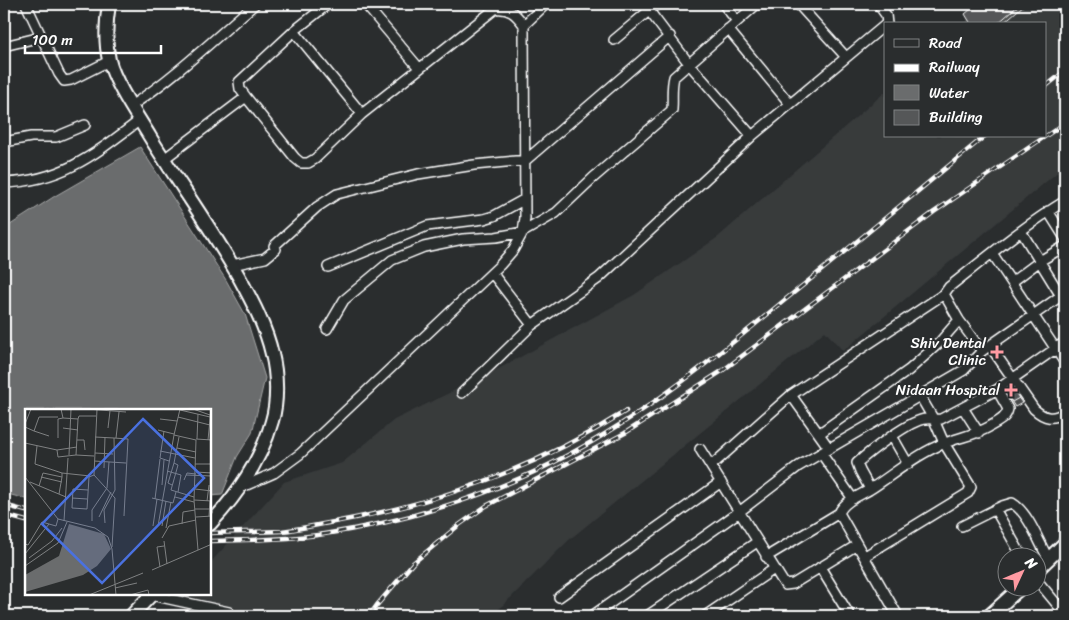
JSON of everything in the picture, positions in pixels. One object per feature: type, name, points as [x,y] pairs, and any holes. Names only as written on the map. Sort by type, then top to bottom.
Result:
[{"type":"main road","points":[[109,4],[107,40],[109,61],[131,106],[232,265],[260,318],[272,354],[276,376],[272,420],[261,450],[240,488],[211,523]]},
{"type":"main road","points":[[1046,563],[1065,545]]},
{"type":"main road","points":[[131,616],[150,595]]},
{"type":"main road","points":[[998,614],[1012,598]]},
{"type":"street","points":[[26,4],[59,74],[64,80],[71,80],[109,61]]},
{"type":"street","points":[[131,106],[194,58],[255,4]]},
{"type":"street","points":[[240,488],[274,472],[300,454],[492,273],[513,250],[524,232],[526,160],[524,25],[512,11],[502,6],[495,9],[362,114],[315,159],[308,163],[301,163],[246,97],[240,88],[239,82],[294,31],[328,4]]},
{"type":"street","points":[[364,4],[418,68]]},
{"type":"street","points":[[524,25],[546,4]]},
{"type":"street","points":[[614,40],[647,7],[657,4]]},
{"type":"street","points":[[723,4],[737,21]]},
{"type":"street","points":[[326,329],[344,300],[392,260],[424,247],[463,239],[496,237],[524,232],[556,213],[672,110],[671,86],[674,77],[757,4]]},
{"type":"street","points":[[798,4],[846,57]]},
{"type":"street","points":[[878,4],[886,15],[886,22]]},
{"type":"street","points":[[647,7],[690,64],[752,136]]},
{"type":"street","points":[[462,393],[532,325],[599,278],[752,136],[884,26]]},
{"type":"street","points":[[728,29],[790,104]]},
{"type":"street","points":[[294,31],[362,114]]},
{"type":"street","points":[[4,46],[41,36]]},
{"type":"street","points":[[232,265],[265,258],[318,207],[336,194],[418,174],[474,164],[526,160],[670,36]]},
{"type":"street","points":[[164,159],[246,97]]},
{"type":"street","points":[[4,183],[32,180],[69,169],[89,158],[140,120]]},
{"type":"street","points":[[4,142],[30,137],[56,137],[85,125]]},
{"type":"street","points":[[328,267],[428,226],[484,219],[494,216],[525,199]]},
{"type":"street","points":[[711,466],[791,395],[944,294],[948,287],[992,253],[1048,211],[1065,201]]},
{"type":"street","points":[[1048,211],[1065,238]]},
{"type":"street","points":[[592,616],[739,512],[799,466],[845,441],[964,370],[982,351],[1063,294],[1021,231]]},
{"type":"street","points":[[1012,282],[1040,261],[1065,246]]},
{"type":"street","points":[[992,253],[1065,363]]},
{"type":"street","points":[[492,273],[532,325]]},
{"type":"street","points":[[944,294],[959,320],[982,351]]},
{"type":"street","points":[[820,433],[909,370],[939,343],[959,320]]},
{"type":"street","points":[[870,489],[857,463],[892,436],[926,418],[934,420],[948,416],[998,389],[1065,342]]},
{"type":"street","points":[[990,346],[1034,409],[1043,417],[1052,418],[1065,412]]},
{"type":"street","points":[[766,557],[839,513],[846,503],[908,464],[944,443],[979,432],[1003,418],[1007,415],[1008,409],[998,389]]},
{"type":"street","points":[[791,395],[830,448]]},
{"type":"street","points":[[865,556],[968,493],[971,486],[944,443],[934,420],[920,396]]},
{"type":"street","points":[[963,408],[979,432]]},
{"type":"street","points":[[892,436],[908,464]]},
{"type":"street","points":[[700,449],[784,585],[789,585],[858,545]]},
{"type":"street","points":[[821,453],[853,500]]},
{"type":"street","points":[[560,597],[721,482]]},
{"type":"street","points":[[962,526],[995,509],[1012,504],[1019,507],[1049,560]]},
{"type":"street","points":[[995,509],[1017,548]]},
{"type":"street","points":[[839,513],[898,616]]},
{"type":"street","points":[[648,616],[757,542]]},
{"type":"street","points":[[820,567],[850,616]]},
{"type":"street","points":[[705,616],[774,569]]},
{"type":"street","points":[[1046,591],[1065,614]]},
{"type":"street","points":[[155,595],[229,612]]},
{"type":"shaded area","points":[[985,4],[1065,4],[1065,166],[843,351],[825,331],[569,540],[492,616],[260,616],[187,595],[211,595],[211,562],[284,482],[342,463],[394,420],[502,367],[634,295],[718,237],[884,93],[884,138],[1046,138],[1046,22],[965,22]]},
{"type":"water","points":[[140,147],[226,280],[245,314],[265,378],[252,433],[237,457],[222,495],[211,496],[211,409],[25,409],[25,499],[4,493],[4,229],[55,196]]},
{"type":"building","points":[[977,4],[1020,4],[999,22],[970,22],[965,14]]},
{"type":"building","points":[[1011,387],[1019,398],[1012,402],[1004,390]]},
{"type":"railway","points":[[1046,86],[1065,71]]},
{"type":"railway","points":[[1046,136],[1065,123]]},
{"type":"railway","points":[[211,541],[304,537],[382,523],[445,506],[477,495],[507,484],[566,456],[596,440],[653,403],[707,363],[983,138]]},
{"type":"railway","points":[[369,616],[413,563],[459,525],[486,506],[625,433],[722,371],[934,212],[1043,138]]},
{"type":"railway","points":[[211,533],[288,530],[412,505],[486,481],[522,466],[557,450],[626,411]]},
{"type":"railway","points":[[4,505],[25,511]]},
{"type":"railway","points":[[4,515],[25,521]]},
{"type":"place","name":"Shiv Dental Clinic","points":[[997,352]]},
{"type":"place","name":"Nidaan Hospital","points":[[1011,390]]}]
